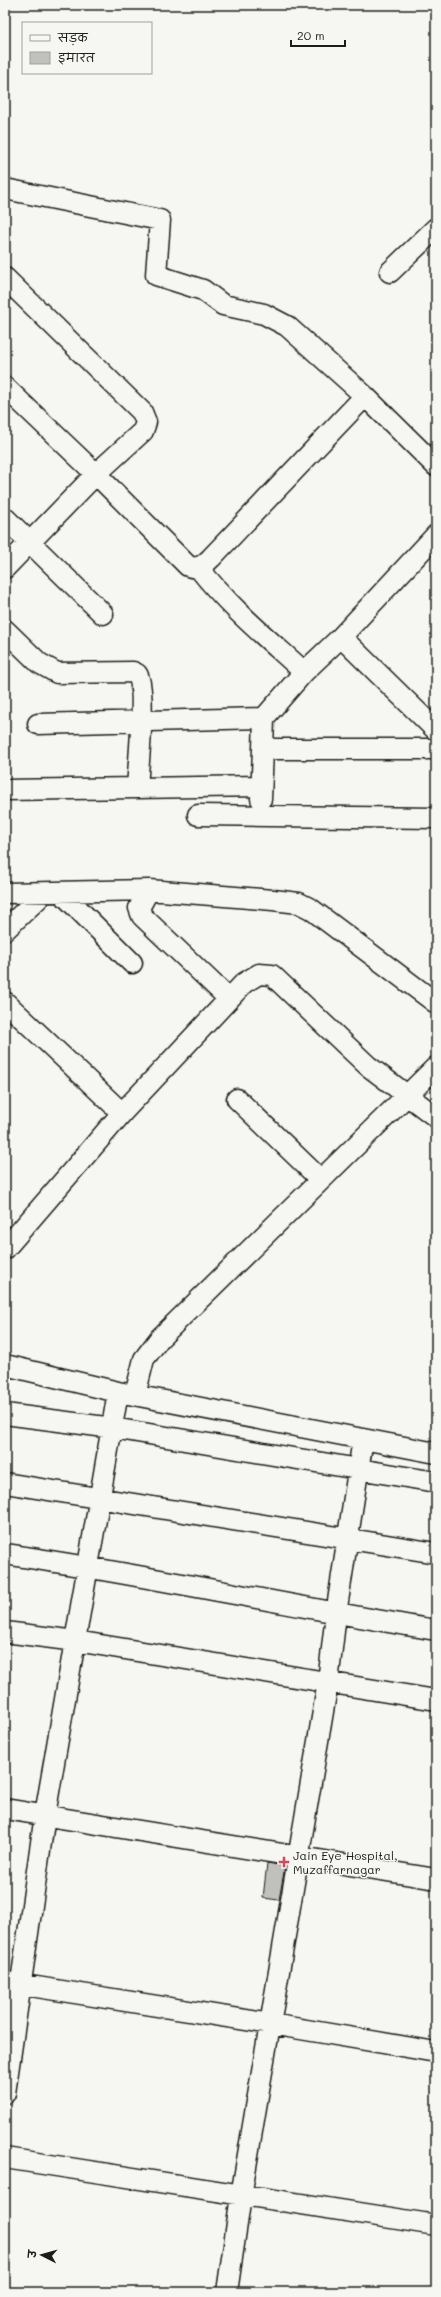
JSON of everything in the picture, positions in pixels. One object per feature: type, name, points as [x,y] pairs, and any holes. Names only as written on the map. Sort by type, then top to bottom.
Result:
[{"type":"street","points":[[5,189],[160,220],[156,275],[203,290],[223,305],[277,319],[287,326],[365,396],[436,466]]},
{"type":"street","points":[[390,272],[432,241]]},
{"type":"street","points":[[5,278],[146,417],[146,425],[143,431],[96,474],[5,568]]},
{"type":"street","points":[[5,386],[188,566],[198,568],[217,592],[304,672]]},
{"type":"street","points":[[198,568],[211,558],[365,396]]},
{"type":"street","points":[[5,518],[103,614]]},
{"type":"street","points":[[260,814],[264,718],[304,672],[341,638],[436,535]]},
{"type":"street","points":[[5,630],[38,663],[57,674],[133,672],[136,674],[140,681],[141,721],[137,788]]},
{"type":"street","points":[[341,638],[436,730]]},
{"type":"street","points":[[38,724],[264,718]]},
{"type":"street","points":[[263,749],[436,749]]},
{"type":"street","points":[[5,790],[261,786]]},
{"type":"street","points":[[198,815],[260,814],[436,818]]},
{"type":"street","points":[[149,890],[139,908],[142,916],[229,999]]},
{"type":"street","points":[[5,893],[149,890],[248,897],[299,903],[311,909],[436,1003]]},
{"type":"street","points":[[5,930],[52,892]]},
{"type":"street","points":[[52,892],[132,963]]},
{"type":"street","points":[[5,1249],[122,1113],[229,999],[253,976],[266,973],[272,975],[368,1066],[436,1117]]},
{"type":"street","points":[[5,1002],[122,1113]]},
{"type":"street","points":[[5,2093],[13,1984],[76,1642],[99,1497],[113,1428],[127,1394],[144,1359],[160,1338],[320,1179],[408,1096],[436,1067]]},
{"type":"street","points":[[237,1099],[320,1179]]},
{"type":"street","points":[[5,1365],[127,1394],[436,1453]]},
{"type":"street","points":[[5,1414],[113,1428],[436,1482]]},
{"type":"street","points":[[227,2292],[241,2196],[328,1682],[336,1614],[363,1439]]},
{"type":"street","points":[[5,1483],[99,1497],[436,1553]]},
{"type":"street","points":[[5,1554],[88,1566],[336,1614],[436,1630]]},
{"type":"street","points":[[5,1632],[436,1700]]},
{"type":"street","points":[[5,1809],[298,1855],[436,1879]]},
{"type":"street","points":[[13,1984],[271,2024],[436,2052]]},
{"type":"street","points":[[5,2158],[241,2196],[436,2225]]},
{"type":"building","points":[[267,1863],[285,1866],[279,1900],[263,1898]]},
{"type":"place","name":"Jain Eye Hospital, Muzaffarnagar","points":[[284,1862]]}]
